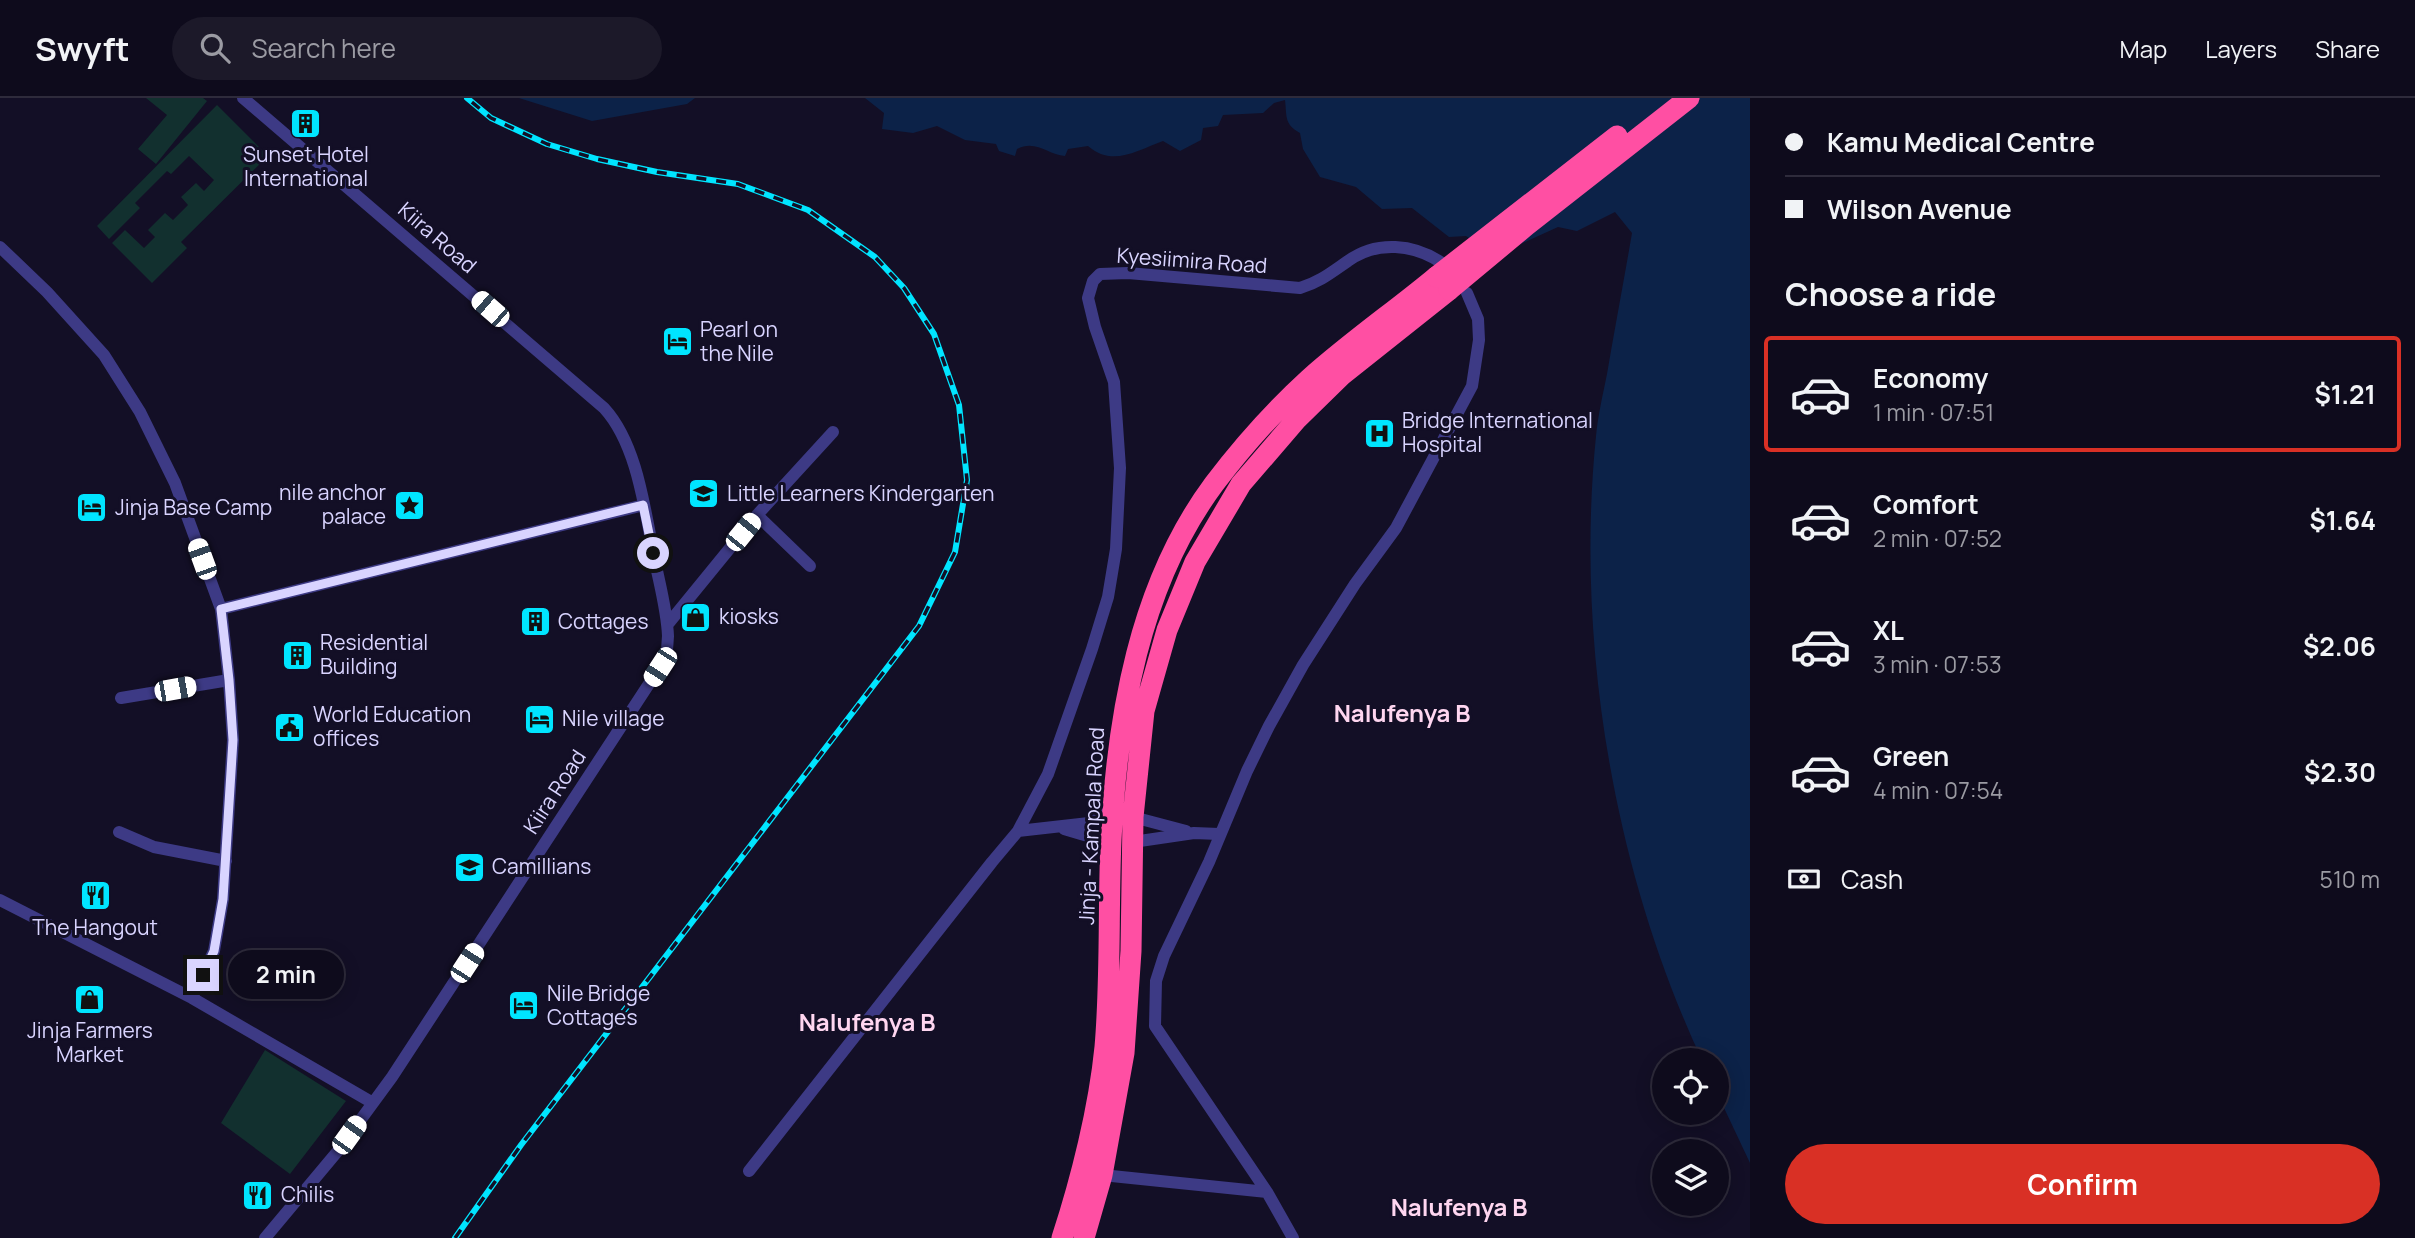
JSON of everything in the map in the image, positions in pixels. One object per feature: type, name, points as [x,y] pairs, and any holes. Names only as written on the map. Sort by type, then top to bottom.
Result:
[{"type":"highway","points":[[1449,280],[1666,98]]},
{"type":"highway","points":[[1449,280],[1527,225],[1689,98]]},
{"type":"highway","name":"Jinja - Kampala Road","points":[[1062,1238],[1081,1170],[1105,1049],[1113,807],[1125,706],[1158,586],[1201,503],[1283,404],[1331,360],[1449,280]]},
{"type":"highway","name":"Jinja - Kampala Road","points":[[1084,1238],[1102,1175],[1124,1053],[1130,951],[1133,817],[1144,710],[1167,630],[1195,562],[1241,484],[1319,396],[1449,280]]},
{"type":"street","name":"Kiira Road","points":[[243,98],[617,422],[624,436],[643,505],[667,624],[667,650],[660,667],[407,1054],[337,1152],[265,1238]]},
{"type":"street","name":"Kyesiimira Road","points":[[1018,831],[1048,774],[1092,649],[1108,597],[1115,549],[1120,468],[1114,382],[1088,298],[1093,281],[1100,274],[1161,275],[1300,288],[1317,283],[1350,259],[1371,249],[1392,246],[1429,254],[1449,280]]},
{"type":"street","points":[[0,247],[47,292],[104,355],[140,412],[175,483],[221,609],[233,740],[226,861],[214,951],[192,998]]},
{"type":"street","points":[[1293,1238],[1267,1192],[1155,1026],[1156,981],[1164,956],[1247,771],[1297,675],[1355,584],[1396,528],[1472,386],[1479,340],[1478,320],[1449,280]]},
{"type":"street","points":[[667,624],[757,515],[833,432]]},
{"type":"street","points":[[221,609],[643,505]]},
{"type":"street","points":[[757,515],[810,566]]},
{"type":"street","points":[[121,698],[229,680]]},
{"type":"street","points":[[748,1171],[1018,831],[1089,823],[1113,807]]},
{"type":"street","points":[[1133,817],[1194,833]]},
{"type":"street","points":[[1054,827],[1111,843]]},
{"type":"street","points":[[119,832],[154,847],[226,861]]},
{"type":"street","points":[[1133,842],[1194,833],[1219,834]]},
{"type":"street","points":[[0,900],[192,998],[373,1102]]},
{"type":"street","points":[[1102,1175],[1267,1192]]},
{"type":"green space","points":[[146,98],[203,98],[207,101],[156,164],[138,149],[167,115]]},
{"type":"green space","points":[[217,105],[268,156],[181,242],[187,248],[152,283],[112,243],[125,230],[144,248],[155,237],[148,230],[165,213],[173,220],[188,205],[181,197],[196,183],[204,191],[214,180],[189,156],[171,174],[167,171],[135,203],[140,208],[109,239],[97,226]]},
{"type":"green space","points":[[265,1050],[346,1101],[290,1174],[221,1123]]},
{"type":"water","points":[[519,98],[695,98],[687,104],[592,121]]},
{"type":"water","points":[[865,98],[1750,98],[1750,1163],[1729,1118],[1729,1048],[1697,1048],[1671,988],[1645,912],[1624,835],[1608,755],[1597,675],[1591,594],[1591,515],[1598,420],[1632,233],[1615,212],[1577,231],[1558,227],[1503,252],[1485,249],[1466,236],[1449,237],[1412,208],[1382,209],[1356,187],[1320,177],[1303,149],[1300,133],[1289,123],[1285,100],[1274,103],[1263,113],[1223,115],[1218,126],[1203,128],[1201,140],[1180,151],[1163,141],[1134,153],[1115,156],[1097,152],[1088,146],[1068,149],[1065,156],[1024,146],[1017,149],[1015,156],[999,151],[996,144],[965,140],[937,126],[913,133],[882,129],[884,113]]},
{"type":"railway","points":[[455,1238],[521,1145],[919,626],[955,552],[967,480],[959,405],[934,334],[904,288],[875,257],[808,210],[738,184],[657,172],[597,159],[547,144],[491,118],[467,98]]},
{"type":"place","name":"Sunset Hotel International","points":[[306,123]]},
{"type":"place","name":"Pearl on the Nile","points":[[677,342]]},
{"type":"place","name":"Bridge International Hospital","points":[[1379,433]]},
{"type":"place","name":"Little Learners Kindergarten","points":[[704,494]]},
{"type":"place","name":"nile anchor palace","points":[[409,505]]},
{"type":"place","name":"Jinja Base Camp","points":[[92,508]]},
{"type":"place","name":"kiosks","points":[[696,617]]},
{"type":"place","name":"Cottages","points":[[535,622]]},
{"type":"place","name":"Residential Building","points":[[297,655]]},
{"type":"place","name":"Nile village","points":[[539,719]]},
{"type":"place","name":"World Education offices","points":[[290,727]]},
{"type":"place","name":"Camillians","points":[[469,867]]},
{"type":"place","name":"The Hangout","points":[[95,896]]},
{"type":"place","name":"Jinja Farmers Market","points":[[90,999]]},
{"type":"place","name":"Nile Bridge Cottages","points":[[524,1006]]},
{"type":"place","name":"Chilis","points":[[258,1195]]},
{"type":"district","name":"Nalufenya B","points":[[1402,714]]},
{"type":"district","name":"Nalufenya B","points":[[867,1023]]},
{"type":"district","name":"Nalufenya B","points":[[1459,1208]]},
{"type":"route","points":[[203,975],[214,951],[223,899],[233,740],[221,609],[643,505],[653,553]]}]
